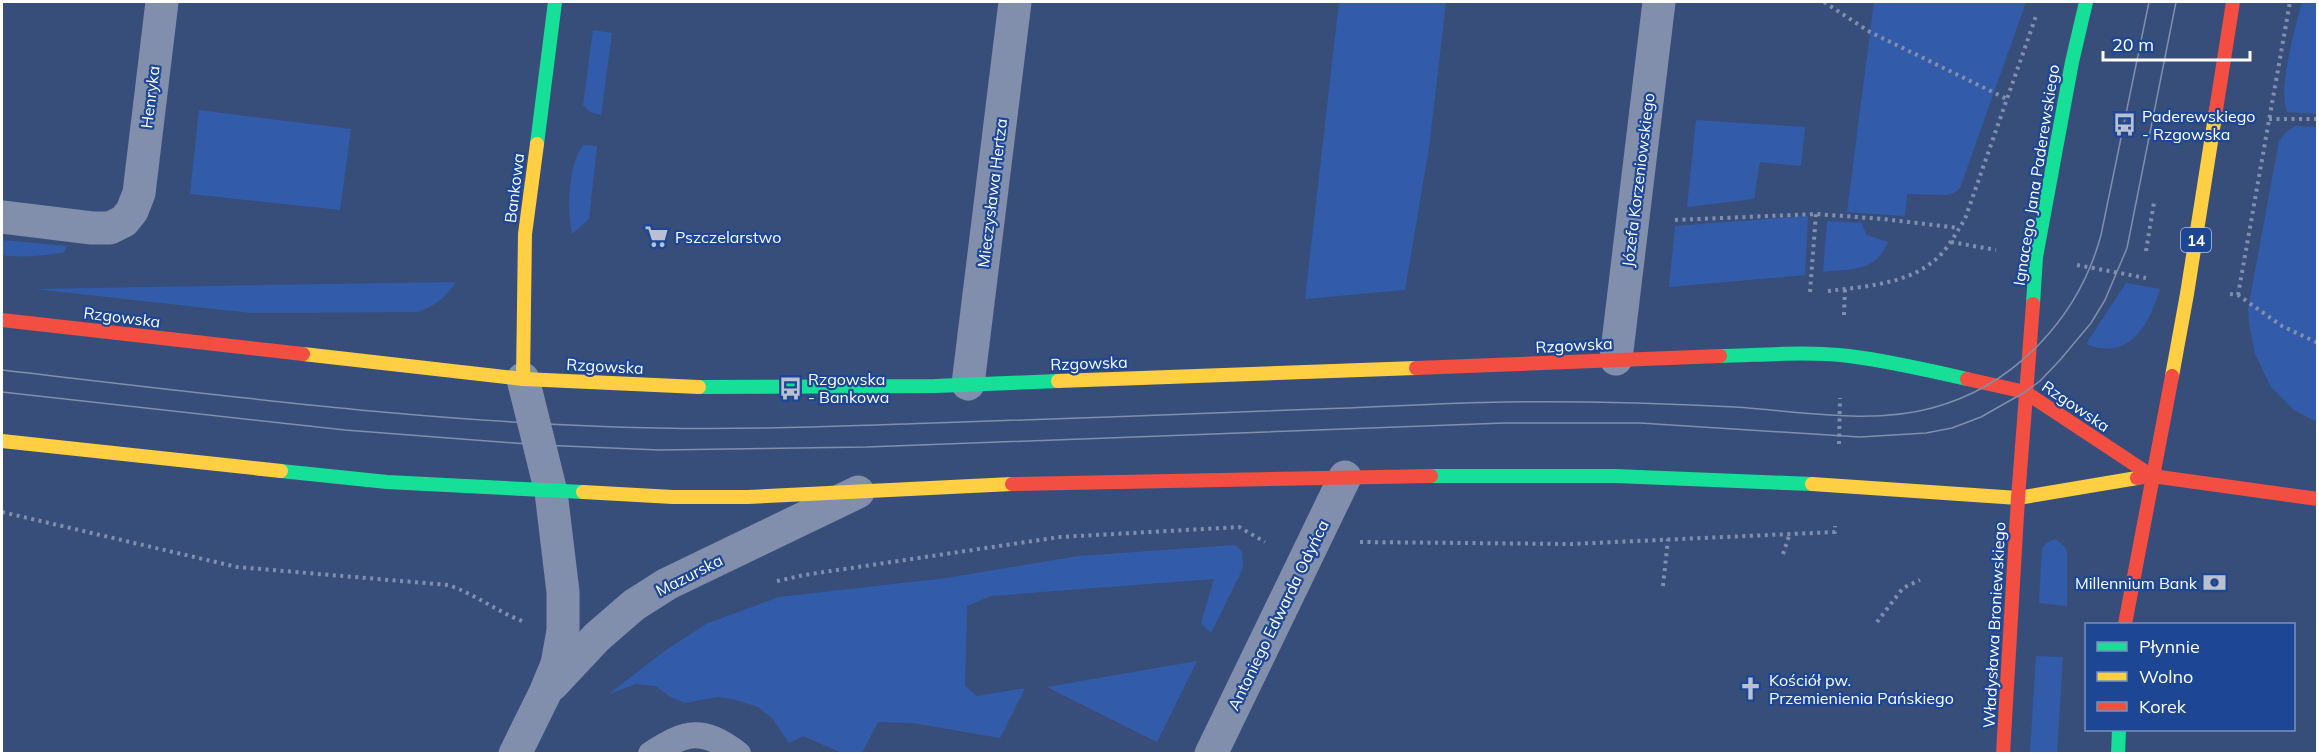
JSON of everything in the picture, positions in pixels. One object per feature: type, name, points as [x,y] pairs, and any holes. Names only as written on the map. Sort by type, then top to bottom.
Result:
[{"type":"main road","name":"Bankowa","points":[[524,379],[525,234],[555,2]]},
{"type":"main road","name":"Ignacego Jana Paderewskiego","points":[[2018,498],[2040,233],[2072,62],[2086,2]]},
{"type":"main road","name":"14","points":[[2125,623],[2187,294],[2234,2]]},
{"type":"main road","name":"Rzgowska","points":[[2,320],[524,379],[680,387],[790,388],[968,384],[1616,359],[1833,355],[1920,368],[2025,392],[2152,477]]},
{"type":"main road","name":"Rzgowska","points":[[2,441],[387,482],[673,497],[748,497],[984,485],[1345,477],[1615,476],[1798,483],[2018,498],[2152,477],[2318,499]]},
{"type":"main road","name":"Władysława Broniewskiego","points":[[2003,753],[2018,498]]},
{"type":"main road","points":[[2118,753],[2119,731]]},
{"type":"street","name":"Henryka","points":[[2,217],[92,228],[110,228],[123,221],[132,211],[139,194],[162,2]]},
{"type":"street","name":"Mieczysława Hertza","points":[[968,384],[1014,2]]},
{"type":"street","name":"Józefa Korzeniowskiego","points":[[1616,359],[1659,2]]},
{"type":"street","name":"Mazurska","points":[[515,753],[545,693],[556,664],[563,631],[563,592],[551,492],[524,379]]},
{"type":"street","name":"Antoniego Edwarda Odyńca","points":[[1211,753],[1345,477]]},
{"type":"street","name":"Mazurska","points":[[545,693],[597,637],[633,605],[667,584],[858,492]]},
{"type":"lane","points":[[651,753],[672,740],[698,734],[723,743],[738,753]]},
{"type":"path","points":[[1824,2],[1869,32],[2007,99]]},
{"type":"path","points":[[2290,2],[2238,295],[2282,326],[2318,343]]},
{"type":"path","points":[[1828,291],[1899,280],[1927,267],[1943,253],[1965,219],[2037,12]]},
{"type":"path","points":[[2269,119],[2318,119]]},
{"type":"path","points":[[2146,251],[2154,202]]},
{"type":"path","points":[[1670,220],[1816,214],[1959,228]]},
{"type":"path","points":[[1810,292],[1816,214]]},
{"type":"path","points":[[2067,263],[2150,279]]},
{"type":"path","points":[[1839,446],[1840,394]]},
{"type":"path","points":[[2,512],[237,567],[448,585],[465,590],[507,616],[563,631]]},
{"type":"path","points":[[776,581],[1060,537],[1239,527],[1264,542],[1275,542]]},
{"type":"path","points":[[1357,542],[1571,544],[1835,532]]},
{"type":"path","points":[[1782,554],[1790,533]]},
{"type":"path","points":[[1663,586],[1668,539]]},
{"type":"path","points":[[1877,622],[1903,588],[1920,580]]},
{"type":"shaded area","points":[[1339,2],[1446,2],[1429,148],[1405,290],[1305,299]]},
{"type":"shaded area","points":[[1874,2],[2026,2],[1960,188],[1947,195],[1907,194],[1905,216],[1847,212]]},
{"type":"shaded area","points":[[2302,2],[2317,2],[2317,114],[2287,112],[2285,102],[2284,89],[2288,58]]},
{"type":"shaded area","points":[[593,30],[612,33],[601,115],[590,112],[583,105]]},
{"type":"shaded area","points":[[199,110],[351,129],[340,210],[190,194]]},
{"type":"shaded area","points":[[1696,120],[1805,127],[1801,166],[1760,162],[1754,199],[1687,207]]},
{"type":"shaded area","points":[[2295,126],[2317,127],[2317,422],[2294,410],[2271,387],[2255,354],[2249,323],[2248,309],[2279,141]]},
{"type":"shaded area","points":[[583,145],[597,146],[589,219],[572,234],[570,188],[574,164]]},
{"type":"shaded area","points":[[1808,216],[1805,275],[1669,287],[1675,226]]},
{"type":"shaded area","points":[[1827,221],[1862,223],[1866,235],[1888,242],[1883,252],[1869,264],[1853,269],[1823,272]]},
{"type":"shaded area","points":[[2,240],[67,246],[64,252],[10,256],[2,255]]},
{"type":"shaded area","points":[[456,282],[439,301],[417,312],[251,313],[35,289]]},
{"type":"shaded area","points":[[2126,283],[2160,289],[2143,327],[2126,344],[2115,348],[2101,348],[2086,344]]},
{"type":"shaded area","points":[[2055,539],[2065,547],[2067,553],[2067,606],[2039,603],[2042,549],[2045,544]]},
{"type":"shaded area","points":[[1235,545],[1242,551],[1243,568],[1211,633],[1201,623],[1214,579],[991,596],[967,606],[965,686],[977,696],[1025,688],[1000,738],[913,723],[878,722],[862,753],[842,753],[803,736],[789,743],[772,718],[758,707],[733,699],[717,697],[685,703],[669,696],[656,686],[636,684],[609,694],[666,650],[706,624],[779,597],[947,578],[1078,556]]},
{"type":"shaded area","points":[[2036,656],[2063,657],[2057,753],[2030,753]]},
{"type":"shaded area","points":[[1197,661],[1157,742],[1047,687]]},
{"type":"tram line","points":[[2,370],[329,407],[493,421],[658,428],[830,426],[1504,402],[1677,404],[1859,416],[1908,413],[1962,398],[1990,383],[2016,365],[2060,320],[2077,294],[2091,265],[2101,235],[2149,2]]},
{"type":"tram line","points":[[2,392],[345,430],[540,445],[659,450],[867,447],[1504,423],[1640,423],[1860,437],[1926,433],[1952,428],[1981,417],[2040,381],[2091,323],[2105,300],[2127,248],[2176,2]]},
{"type":"traffic: fast","points":[[537,144],[555,2]]},
{"type":"traffic: fast","points":[[2033,304],[2036,257],[2072,62],[2086,2]]},
{"type":"traffic: fast","points":[[1720,356],[1833,355],[1894,363],[1967,379]]},
{"type":"traffic: fast","points":[[699,387],[935,386],[1058,381]]},
{"type":"traffic: fast","points":[[281,471],[387,482],[583,492]]},
{"type":"traffic: fast","points":[[1431,476],[1615,476],[1812,484]]},
{"type":"traffic: fast","points":[[2118,754],[2119,731]]},
{"type":"traffic: slow","points":[[2172,376],[2216,110]]},
{"type":"traffic: slow","points":[[523,379],[525,234],[537,144]]},
{"type":"traffic: slow","points":[[303,354],[523,379],[699,387]]},
{"type":"traffic: slow","points":[[1058,381],[1416,368]]},
{"type":"traffic: slow","points":[[2,441],[281,471]]},
{"type":"traffic: slow","points":[[1812,484],[2018,498],[2137,478]]},
{"type":"traffic: slow","points":[[583,492],[673,497],[748,497],[1012,484]]},
{"type":"traffic: jam","points":[[2216,110],[2233,2]]},
{"type":"traffic: jam","points":[[2003,754],[2018,498],[2033,304]]},
{"type":"traffic: jam","points":[[2,320],[303,354]]},
{"type":"traffic: jam","points":[[1416,368],[1720,356]]},
{"type":"traffic: jam","points":[[2125,623],[2172,376]]},
{"type":"traffic: jam","points":[[1967,379],[2025,392],[2152,476]]},
{"type":"traffic: jam","points":[[1012,484],[1431,476]]},
{"type":"traffic: jam","points":[[2137,478],[2152,476],[2318,499]]},
{"type":"place","name":"Paderewskiego - Rzgowska","points":[[2124,125]]},
{"type":"place","name":"Pszczelarstwo","points":[[657,237]]},
{"type":"place","name":"Rzgowska - Bankowa","points":[[790,388]]},
{"type":"place","name":"Millennium Bank","points":[[2215,583]]},
{"type":"place","name":"Kościół pw. Przemienienia Pańskiego","points":[[1751,689]]}]
